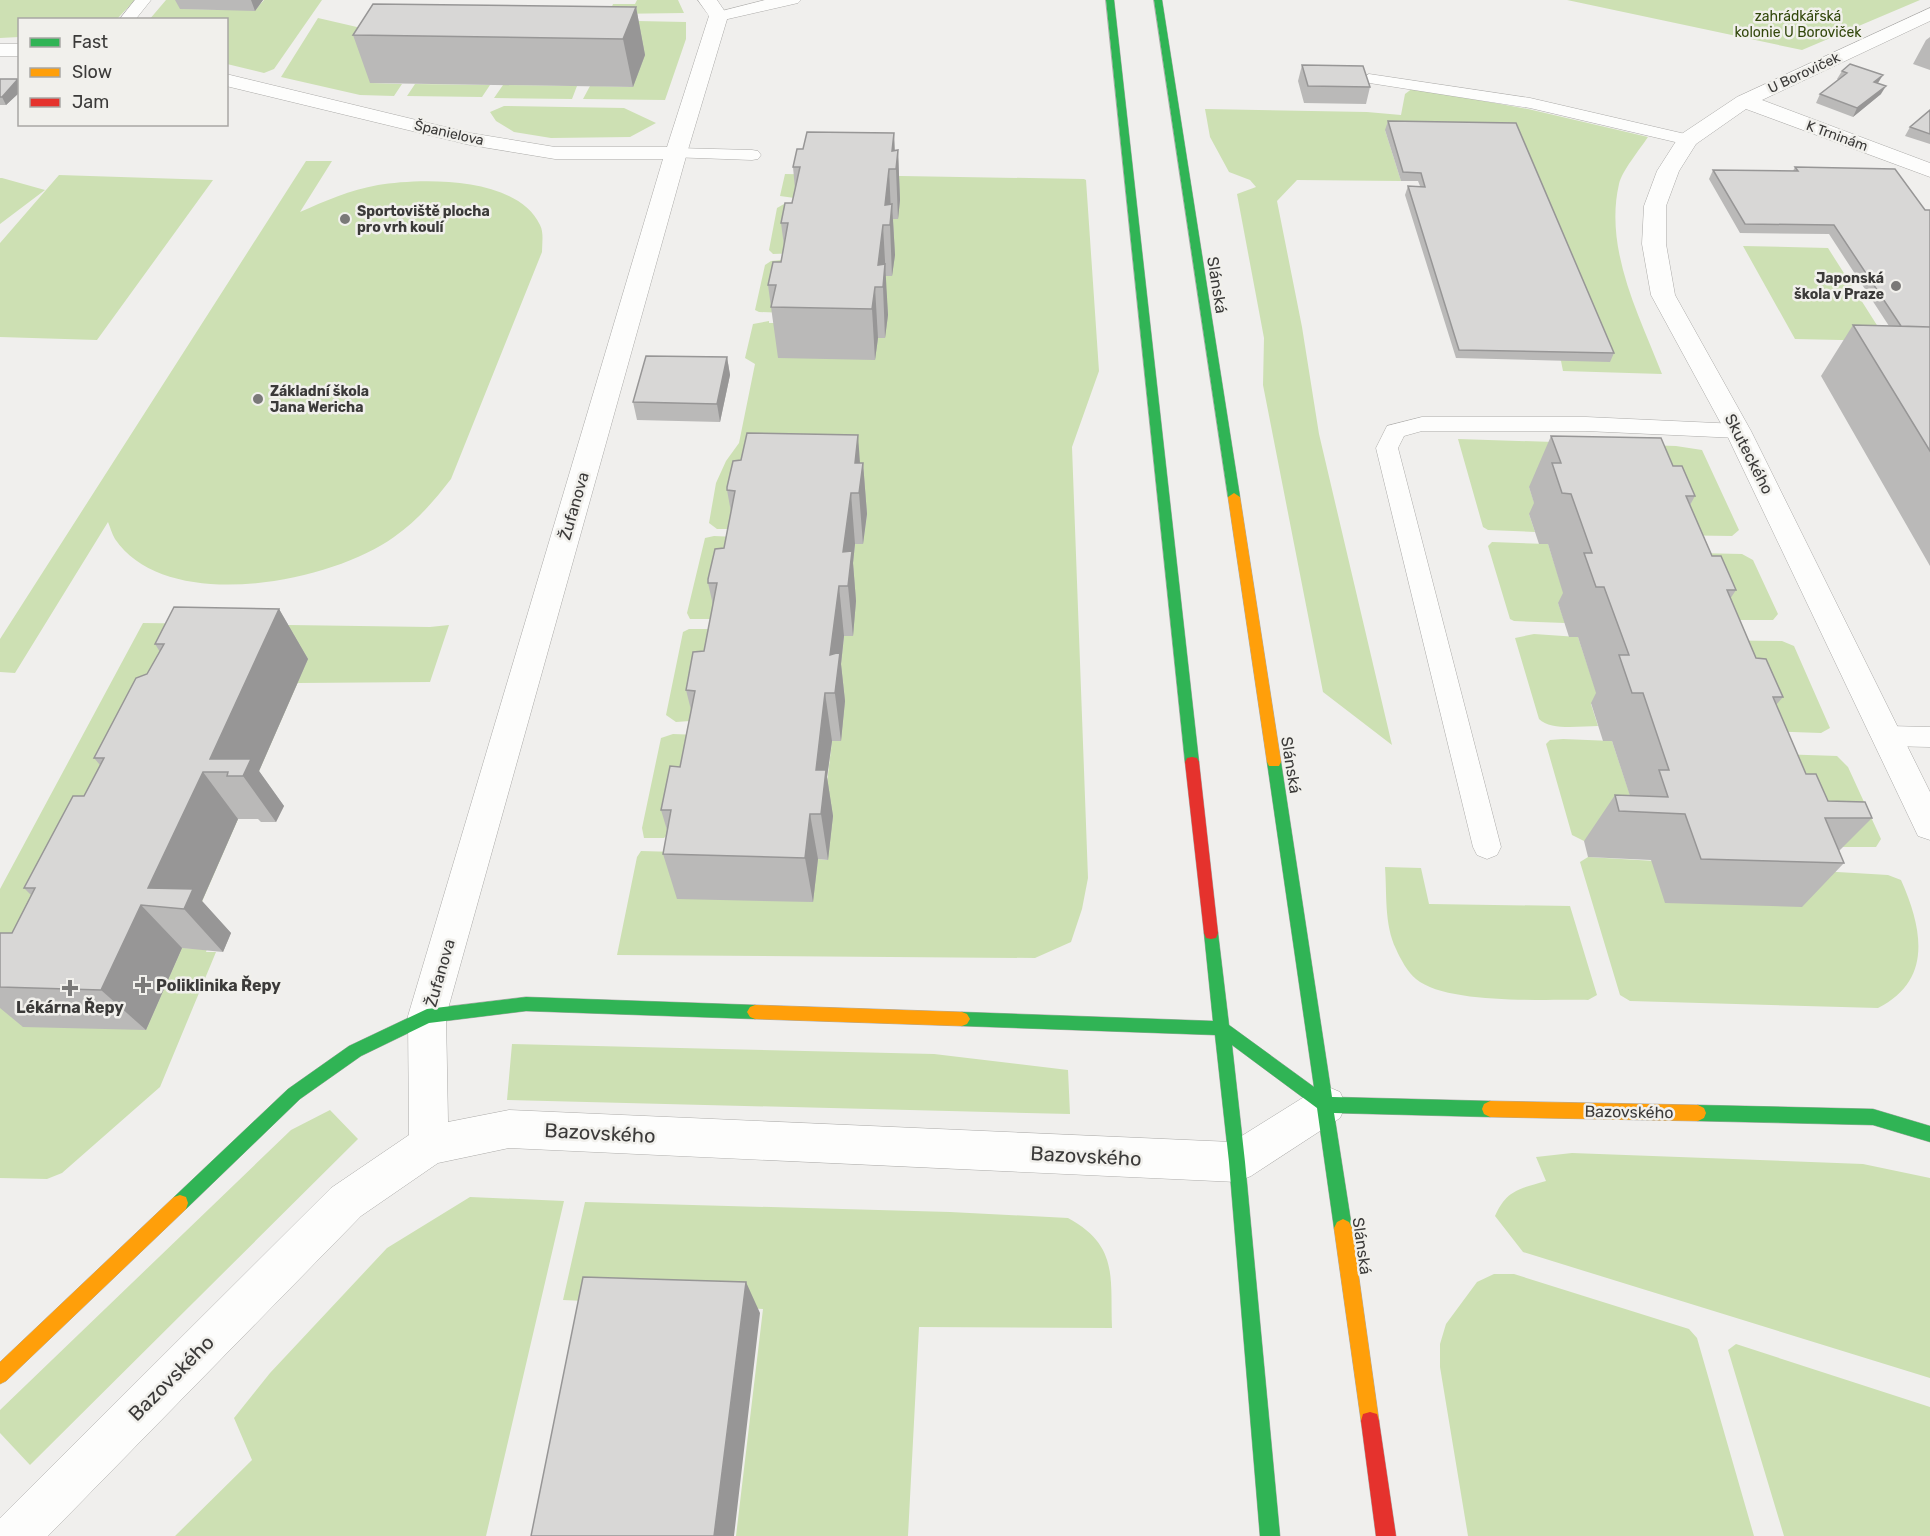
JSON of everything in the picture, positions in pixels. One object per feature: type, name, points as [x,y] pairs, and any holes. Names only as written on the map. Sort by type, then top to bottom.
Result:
[{"type":"main road","points":[[1110,0],[1237,1162],[1269,1536]]},
{"type":"main road","name":"Slánská","points":[[1158,0],[1326,1105],[1386,1536]]},
{"type":"main road","points":[[0,1375],[294,1094],[355,1051],[427,1016],[526,1004],[1221,1028],[1326,1105]]},
{"type":"main road","name":"Bazovského","points":[[1326,1105],[1873,1117],[1930,1134]]},
{"type":"street","name":"Žufanova","points":[[429,1145],[427,1016],[676,153],[713,8]]},
{"type":"street","name":"U Boroviček","points":[[1744,101],[1930,14]]},
{"type":"street","points":[[0,50],[18,51]]},
{"type":"street","name":"Španielova","points":[[228,80],[470,139],[545,152],[676,153]]},
{"type":"street","name":"Skuteckého","points":[[1744,101],[1688,140],[1668,171],[1655,206],[1654,244],[1663,295],[1738,431],[1930,826]]},
{"type":"street","name":"K Trninám","points":[[1744,101],[1930,170]]},
{"type":"street","points":[[1237,1162],[1326,1105]]},
{"type":"street","name":"Bazovského","points":[[15,1536],[346,1202],[429,1145],[509,1129],[1237,1162]]},
{"type":"lane","points":[[128,18],[143,0]]},
{"type":"lane","points":[[713,8],[757,6],[792,0]]},
{"type":"lane","points":[[1369,79],[1530,103],[1688,140]]},
{"type":"lane","points":[[676,153],[752,154]]},
{"type":"lane","points":[[1487,847],[1387,448],[1395,431],[1422,424],[1586,424],[1738,431]]},
{"type":"lane","points":[[1887,736],[1930,737]]},
{"type":"green space","points":[[0,0],[135,0],[118,18],[18,18],[18,37],[0,38]]},
{"type":"green space","points":[[166,0],[188,0],[181,9],[255,10],[264,0],[322,0],[274,69],[264,73],[228,64],[228,18],[151,18]]},
{"type":"green space","points":[[637,0],[678,0],[684,13],[609,14],[613,4],[635,4]]},
{"type":"green space","name":"zahrádkářská kolonie U Boroviček","points":[[1567,0],[1920,0],[1802,50]]},
{"type":"green space","points":[[318,18],[465,52],[371,83],[402,84],[394,96],[360,95],[281,77]]},
{"type":"green space","points":[[540,19],[686,22],[686,39],[665,100],[583,99],[590,86],[632,87],[644,55]]},
{"type":"green space","points":[[415,84],[490,85],[482,97],[407,96]]},
{"type":"green space","points":[[503,85],[577,86],[572,99],[494,98]]},
{"type":"green space","points":[[1413,88],[1528,109],[1648,137],[1627,167],[1619,184],[1616,233],[1626,281],[1662,374],[1563,371],[1561,361],[1385,130],[1401,181],[1297,180],[1277,201],[1302,327],[1319,434],[1392,745],[1323,692],[1263,385],[1264,338],[1237,194],[1256,187],[1250,180],[1229,172],[1210,137],[1205,109],[1367,112],[1401,115],[1405,94]]},
{"type":"green space","points":[[504,106],[624,108],[656,123],[630,137],[551,138],[514,132],[496,121],[490,112]]},
{"type":"green space","points":[[306,161],[332,161],[300,212],[338,196],[368,187],[419,181],[443,182],[490,189],[511,197],[528,209],[540,225],[542,252],[451,479],[432,503],[410,524],[394,537],[366,553],[331,567],[291,578],[250,584],[209,584],[172,577],[139,563],[115,539],[108,522],[15,673],[0,672],[0,639]]},
{"type":"green space","points":[[785,174],[1086,180],[1099,371],[1072,447],[1088,878],[1082,909],[1071,942],[1035,958],[617,955],[637,857],[641,851],[676,852],[812,902],[818,859],[827,860],[823,816],[832,741],[841,741],[836,703],[844,636],[853,636],[848,602],[855,544],[863,543],[867,514],[728,529],[717,529],[709,523],[716,483],[726,461],[739,443],[755,364],[745,358],[753,324],[769,321],[769,323],[778,323],[802,199],[780,196]]},
{"type":"green space","points":[[59,175],[213,180],[97,340],[0,337],[0,243]]},
{"type":"green space","points":[[0,178],[2,178],[45,190],[0,224]]},
{"type":"green space","points":[[784,204],[793,205],[798,253],[773,254],[769,250],[777,208]]},
{"type":"green space","points":[[1743,246],[1828,248],[1887,341],[1795,339]]},
{"type":"green space","points":[[781,260],[787,313],[759,312],[755,310],[765,265],[771,261]]},
{"type":"green space","points":[[1458,439],[1676,446],[1702,450],[1739,530],[1732,536],[1662,535],[1529,487],[1538,514],[1529,514],[1535,532],[1488,530],[1483,527]]},
{"type":"green space","points":[[736,537],[711,619],[690,619],[687,613],[705,538]]},
{"type":"green space","points":[[1492,542],[1548,544],[1567,603],[1558,603],[1565,623],[1510,619],[1488,546]]},
{"type":"green space","points":[[1696,553],[1742,554],[1753,560],[1778,614],[1773,620],[1726,620]]},
{"type":"green space","points":[[143,623],[430,627],[449,625],[430,682],[298,683],[146,1030],[182,948],[207,949],[206,952],[216,952],[160,1087],[62,1173],[47,1179],[0,1178],[0,889]]},
{"type":"green space","points":[[689,629],[719,629],[690,721],[676,722],[666,715],[683,632]]},
{"type":"green space","points":[[1534,634],[1578,637],[1600,703],[1591,704],[1598,726],[1558,726],[1544,723],[1539,719],[1515,638]]},
{"type":"green space","points":[[1695,640],[1782,641],[1794,646],[1830,728],[1821,733],[1740,730]]},
{"type":"green space","points":[[673,734],[699,735],[666,836],[664,838],[644,838],[642,828],[661,738]]},
{"type":"green space","points":[[1550,740],[1612,741],[1637,816],[1584,841],[1572,835],[1546,744]]},
{"type":"green space","points":[[1777,754],[1837,756],[1848,767],[1881,839],[1876,847],[1788,847]]},
{"type":"green space","points":[[1588,857],[1888,875],[1901,880],[1915,919],[1918,954],[1914,970],[1907,985],[1895,997],[1878,1008],[1630,1001],[1620,995],[1580,862]]},
{"type":"green space","points":[[1385,867],[1421,868],[1429,904],[1570,906],[1597,995],[1588,1000],[1473,997],[1431,987],[1416,979],[1404,965],[1392,939],[1388,919]]},
{"type":"green space","points":[[512,1044],[934,1054],[1068,1070],[1070,1114],[507,1100]]},
{"type":"green space","points":[[330,1110],[358,1139],[30,1465],[0,1433],[0,1410],[291,1130]]},
{"type":"green space","points":[[1572,1153],[1863,1164],[1930,1178],[1930,1378],[1523,1252],[1495,1216],[1504,1200],[1515,1191],[1546,1181],[1536,1157]]},
{"type":"green space","points":[[470,1197],[564,1201],[486,1536],[175,1536],[252,1460],[234,1418],[270,1373],[387,1248]]},
{"type":"green space","points":[[585,1202],[950,1212],[1068,1218],[1096,1240],[1104,1252],[1111,1278],[1112,1328],[919,1327],[908,1536],[736,1536],[763,1309],[563,1300]]},
{"type":"green space","points":[[1494,1274],[1514,1274],[1689,1329],[1697,1338],[1754,1536],[1468,1536],[1440,1367],[1440,1344],[1446,1324],[1477,1282]]},
{"type":"green space","points":[[1736,1344],[1930,1407],[1930,1536],[1784,1536],[1728,1350]]},
{"type":"building","points":[[373,4],[636,7],[623,39],[353,35]]},
{"type":"building","points":[[1850,64],[1883,75],[1874,82],[1886,86],[1857,108],[1820,94],[1847,73],[1842,71]]},
{"type":"building","points":[[1302,65],[1363,66],[1370,87],[1308,86]]},
{"type":"building","points":[[0,79],[18,79],[2,97],[0,97]]},
{"type":"building","points":[[1930,110],[1930,134],[1910,127]]},
{"type":"building","points":[[1388,121],[1516,123],[1614,353],[1459,350],[1408,186],[1425,187],[1421,173],[1403,172]]},
{"type":"building","points":[[807,132],[894,133],[892,151],[898,150],[896,169],[889,169],[885,205],[892,204],[890,225],[883,225],[878,265],[885,264],[883,287],[875,287],[872,309],[771,307],[776,285],[768,285],[773,262],[781,262],[788,223],[781,223],[785,203],[792,203],[800,167],[793,167],[797,149],[803,149]]},
{"type":"building","name":"Japonská škola v Praze","points":[[1795,167],[1895,169],[1925,210],[1930,210],[1930,327],[1901,326],[1834,225],[1745,224],[1713,170],[1798,171]]},
{"type":"building","points":[[1853,325],[1930,327],[1930,451]]},
{"type":"building","points":[[646,356],[727,357],[717,404],[633,402]]},
{"type":"building","points":[[747,433],[858,435],[855,463],[863,463],[859,493],[851,493],[843,552],[852,551],[848,586],[839,586],[830,655],[840,652],[835,693],[825,693],[816,770],[826,770],[821,814],[810,814],[805,858],[663,854],[671,810],[661,810],[670,766],[680,767],[695,691],[686,690],[693,652],[704,651],[717,583],[708,583],[708,579],[715,549],[724,548],[735,491],[727,490],[727,487],[733,461],[741,460]]},
{"type":"building","points":[[1551,436],[1661,438],[1673,466],[1682,466],[1695,496],[1686,496],[1712,556],[1721,556],[1736,590],[1727,590],[1756,658],[1766,659],[1783,697],[1773,697],[1806,774],[1816,774],[1828,801],[1865,802],[1872,818],[1825,818],[1844,863],[1701,859],[1685,814],[1619,811],[1615,795],[1668,797],[1659,770],[1669,770],[1643,693],[1632,693],[1619,655],[1629,655],[1604,587],[1596,587],[1584,553],[1592,553],[1571,494],[1562,493],[1552,463],[1561,463]]},
{"type":"building","points":[[174,607],[279,609],[210,759],[251,759],[243,776],[227,776],[228,772],[203,772],[148,888],[193,889],[184,909],[141,905],[101,990],[0,987],[0,933],[12,933],[35,888],[24,888],[73,796],[84,796],[104,758],[94,758],[136,678],[147,674],[164,644],[155,644]]},
{"type":"building","points":[[583,1277],[746,1282],[714,1536],[531,1536]]},
{"type":"traffic: fast","points":[[1110,0],[1192,762]]},
{"type":"traffic: fast","points":[[1158,0],[1234,497]]},
{"type":"traffic: fast","points":[[1274,762],[1343,1228]]},
{"type":"traffic: fast","points":[[1211,933],[1237,1162],[1270,1536]]},
{"type":"traffic: fast","points":[[180,1203],[294,1094],[355,1051],[427,1016],[526,1004],[755,1012]]},
{"type":"traffic: fast","points":[[962,1019],[1221,1028],[1326,1105],[1490,1109]]},
{"type":"traffic: fast","points":[[1698,1113],[1873,1117],[1930,1134]]},
{"type":"traffic: slow","points":[[1234,497],[1274,762]]},
{"type":"traffic: slow","points":[[755,1012],[962,1019]]},
{"type":"traffic: slow","points":[[1490,1109],[1698,1113]]},
{"type":"traffic: slow","points":[[0,1375],[180,1203]]},
{"type":"traffic: slow","points":[[1343,1228],[1370,1421]]},
{"type":"traffic: jam","points":[[1192,762],[1211,933]]},
{"type":"traffic: jam","points":[[1370,1421],[1386,1536]]},
{"type":"place","name":"Sportoviště plocha pro vrh koulí","points":[[345,219]]},
{"type":"place","name":"Japonská škola v Praze","points":[[1896,286]]},
{"type":"place","name":"Základní škola Jana Wericha","points":[[258,399]]},
{"type":"place","name":"Poliklinika Řepy","points":[[143,985]]},
{"type":"place","name":"Lékárna Řepy","points":[[70,988]]}]
